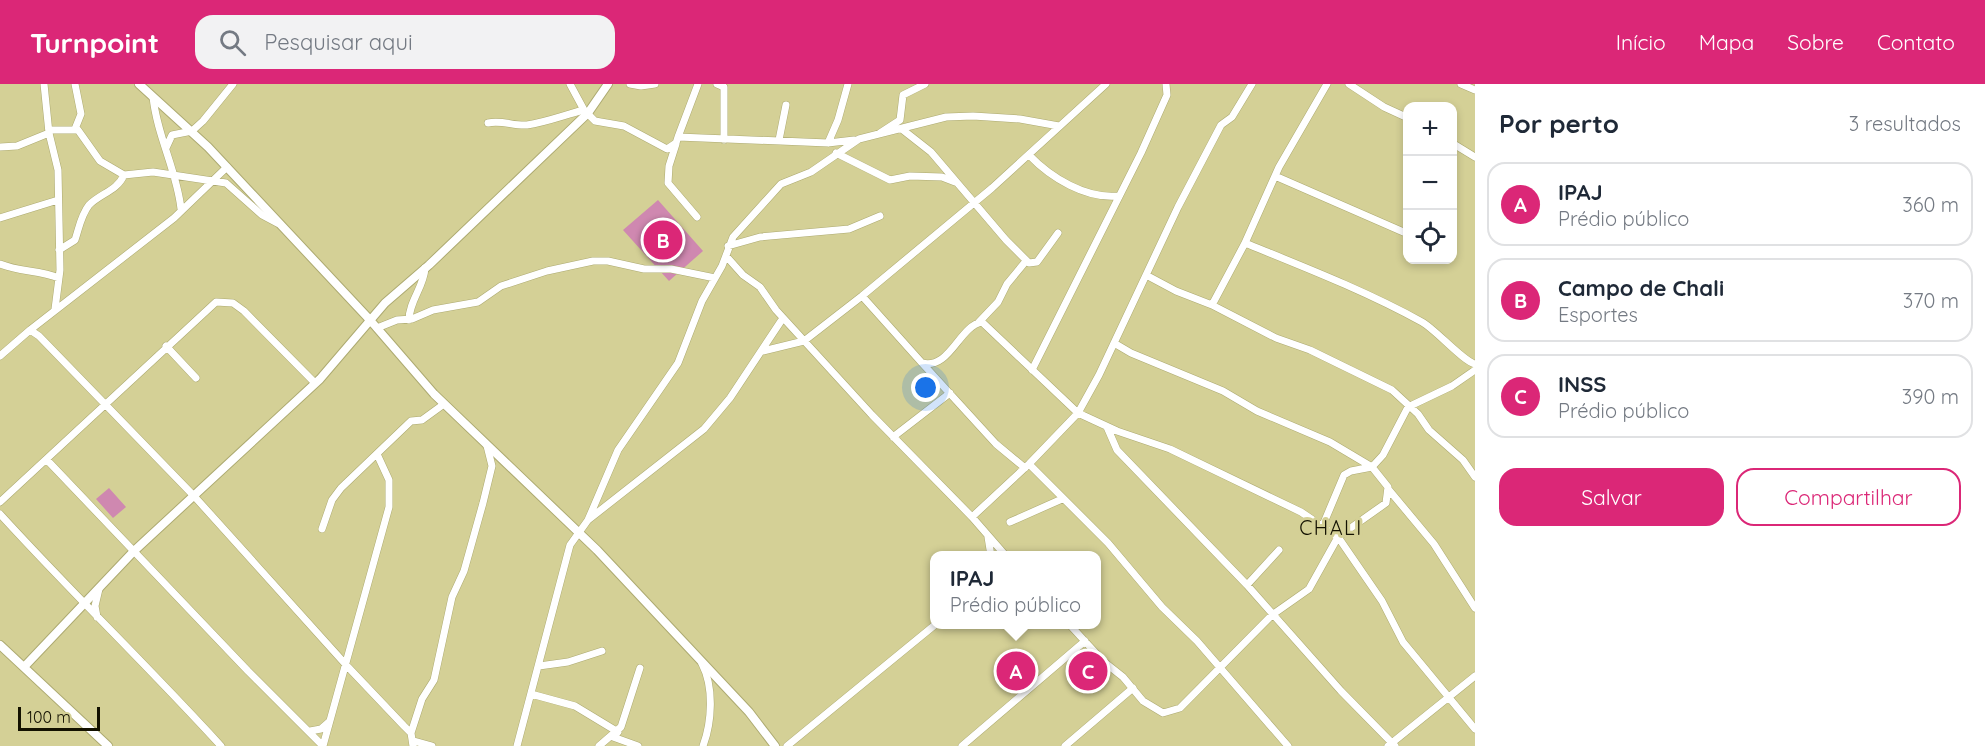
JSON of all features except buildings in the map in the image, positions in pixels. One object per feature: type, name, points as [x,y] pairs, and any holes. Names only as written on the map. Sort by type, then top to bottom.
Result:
[{"type":"street","points":[[44,84],[49,132],[58,170],[59,278],[55,309]]},
{"type":"street","points":[[75,84],[81,114],[75,129]]},
{"type":"street","points":[[140,84],[192,130],[227,166],[277,223],[370,320],[444,404],[579,533],[750,712],[775,746]]},
{"type":"street","points":[[166,148],[172,135],[192,130],[216,109],[233,84]]},
{"type":"street","points":[[570,84],[586,111],[595,121],[624,126],[667,149],[677,140],[779,140],[828,143],[903,130],[946,117],[1020,119],[1059,126]]},
{"type":"street","points":[[24,667],[82,603],[134,551],[315,383],[403,286],[425,268],[586,111],[608,84]]},
{"type":"street","points":[[630,84],[641,86],[655,84]]},
{"type":"street","points":[[697,217],[668,183],[669,166],[698,84]]},
{"type":"street","points":[[717,84],[724,87],[724,140]]},
{"type":"street","points":[[828,143],[838,120],[848,84]]},
{"type":"street","points":[[878,134],[900,120],[903,95],[925,84]]},
{"type":"street","points":[[761,351],[804,341],[862,296],[974,202],[1106,84]]},
{"type":"street","points":[[1032,370],[1167,95],[1166,84]]},
{"type":"street","points":[[972,517],[1027,466],[1078,413],[1221,125],[1232,117],[1252,84]]},
{"type":"street","points":[[1212,305],[1245,243],[1275,176],[1307,115],[1327,84]]},
{"type":"street","points":[[1349,84],[1384,107],[1403,116]]},
{"type":"street","points":[[1461,84],[1475,90]]},
{"type":"street","points":[[153,97],[155,113],[174,174],[181,209]]},
{"type":"street","points":[[779,140],[786,105]]},
{"type":"street","points":[[488,123],[499,121],[526,125],[586,111]]},
{"type":"street","points":[[0,147],[17,146],[49,132],[75,129]]},
{"type":"street","points":[[75,129],[100,161],[124,175],[153,172],[226,183],[235,188],[262,215],[277,223]]},
{"type":"street","points":[[903,130],[931,152],[1030,264],[1037,262],[1058,233]]},
{"type":"street","points":[[517,746],[570,547],[588,520],[610,465],[678,363],[702,301],[726,255],[728,246],[752,214],[781,184],[806,175],[859,139]]},
{"type":"street","points":[[1457,146],[1475,157]]},
{"type":"street","points":[[836,153],[890,180],[910,176],[936,177],[957,183]]},
{"type":"street","points":[[1029,155],[1047,172],[1090,195],[1118,196]]},
{"type":"street","points":[[0,356],[55,309],[174,218],[227,166]]},
{"type":"street","points":[[59,250],[75,240],[83,215],[90,204],[119,185],[124,175]]},
{"type":"street","points":[[1275,176],[1403,232]]},
{"type":"street","points":[[1106,197],[1113,206]]},
{"type":"street","points":[[0,218],[58,200]]},
{"type":"street","points":[[728,246],[760,237],[849,229],[880,216]]},
{"type":"street","points":[[1245,243],[1425,323],[1457,349],[1465,359],[1475,364]]},
{"type":"street","points":[[726,255],[743,275],[760,287],[804,341],[893,437],[972,517],[1001,551]]},
{"type":"street","points":[[376,328],[397,320],[409,320],[433,310],[478,302],[501,286],[547,271],[592,261],[608,261],[644,269],[671,269],[715,278]]},
{"type":"street","points":[[922,363],[931,365],[939,361],[979,322],[998,302],[1007,284],[1026,261]]},
{"type":"street","points":[[0,264],[14,269],[38,270],[59,278]]},
{"type":"street","points":[[409,320],[412,306],[423,284],[425,268]]},
{"type":"street","points":[[1146,275],[1276,338],[1310,350],[1383,385],[1423,420],[1429,430],[1463,460],[1475,477]]},
{"type":"street","points":[[862,296],[996,444],[1027,466],[1114,550],[1162,607],[1174,616],[1288,746]]},
{"type":"street","points":[[0,502],[216,302],[233,303],[259,325],[315,383]]},
{"type":"street","points":[[588,520],[704,429],[724,407],[783,318]]},
{"type":"street","points":[[979,322],[986,323],[1078,413],[1107,427],[1170,449],[1302,512],[1338,537],[1382,601],[1403,642],[1475,729]]},
{"type":"street","points":[[30,330],[194,496],[345,664],[411,733]]},
{"type":"street","points":[[1114,343],[1131,353],[1223,392],[1251,408],[1330,442],[1372,467],[1434,544],[1475,608]]},
{"type":"street","points":[[166,346],[196,378]]},
{"type":"street","points":[[1323,525],[1344,476],[1351,471],[1372,467],[1383,455],[1408,407],[1452,386],[1475,370]]},
{"type":"street","points":[[893,437],[950,393]]},
{"type":"street","points":[[1083,403],[1089,417]]},
{"type":"street","points":[[322,529],[335,494],[411,421],[422,420],[444,404]]},
{"type":"street","points":[[1107,427],[1117,450],[1246,585],[1392,745],[1448,696],[1475,676]]},
{"type":"street","points":[[432,746],[413,744],[411,733],[422,699],[434,680],[452,597],[464,571],[483,503],[492,466],[487,446]]},
{"type":"street","points":[[323,746],[389,507],[389,480],[376,454]]},
{"type":"street","points":[[47,460],[248,671],[323,746]]},
{"type":"street","points":[[1386,502],[1389,490]]},
{"type":"street","points":[[9,495],[1,515],[82,603],[158,676],[221,746]]},
{"type":"street","points":[[1010,522],[1062,498]]},
{"type":"street","points":[[1074,629],[1133,688],[1137,695],[1151,707],[1168,713],[1189,700],[1272,615],[1309,589],[1338,537],[1386,502],[1396,499]]},
{"type":"street","points":[[987,535],[990,551]]},
{"type":"street","points":[[1246,585],[1279,550]]},
{"type":"street","points":[[98,619],[95,606],[99,587]]},
{"type":"street","points":[[788,746],[930,629]]},
{"type":"street","points":[[962,746],[1085,641]]},
{"type":"street","points":[[0,645],[108,746]]},
{"type":"street","points":[[539,666],[568,662],[602,651]]},
{"type":"street","points":[[700,661],[710,690],[708,729],[703,746]]},
{"type":"street","points":[[599,746],[616,734],[626,715],[640,668]]},
{"type":"street","points":[[1065,746],[1133,688]]},
{"type":"street","points":[[531,694],[575,706],[638,746]]},
{"type":"street","points":[[310,731],[321,729],[330,722]]},
{"type":"shaded area","points":[[658,200],[703,251],[669,281],[623,230]]},
{"type":"shaded area","points":[[109,488],[126,507],[113,518],[96,499]]},
{"type":"place","name":"Campo de Chali","points":[[663,240]]},
{"type":"place","name":"IPAJ","points":[[1016,671]]},
{"type":"place","name":"INSS","points":[[1088,671]]},
{"type":"district","name":"CHALI","points":[[1331,527]]}]
